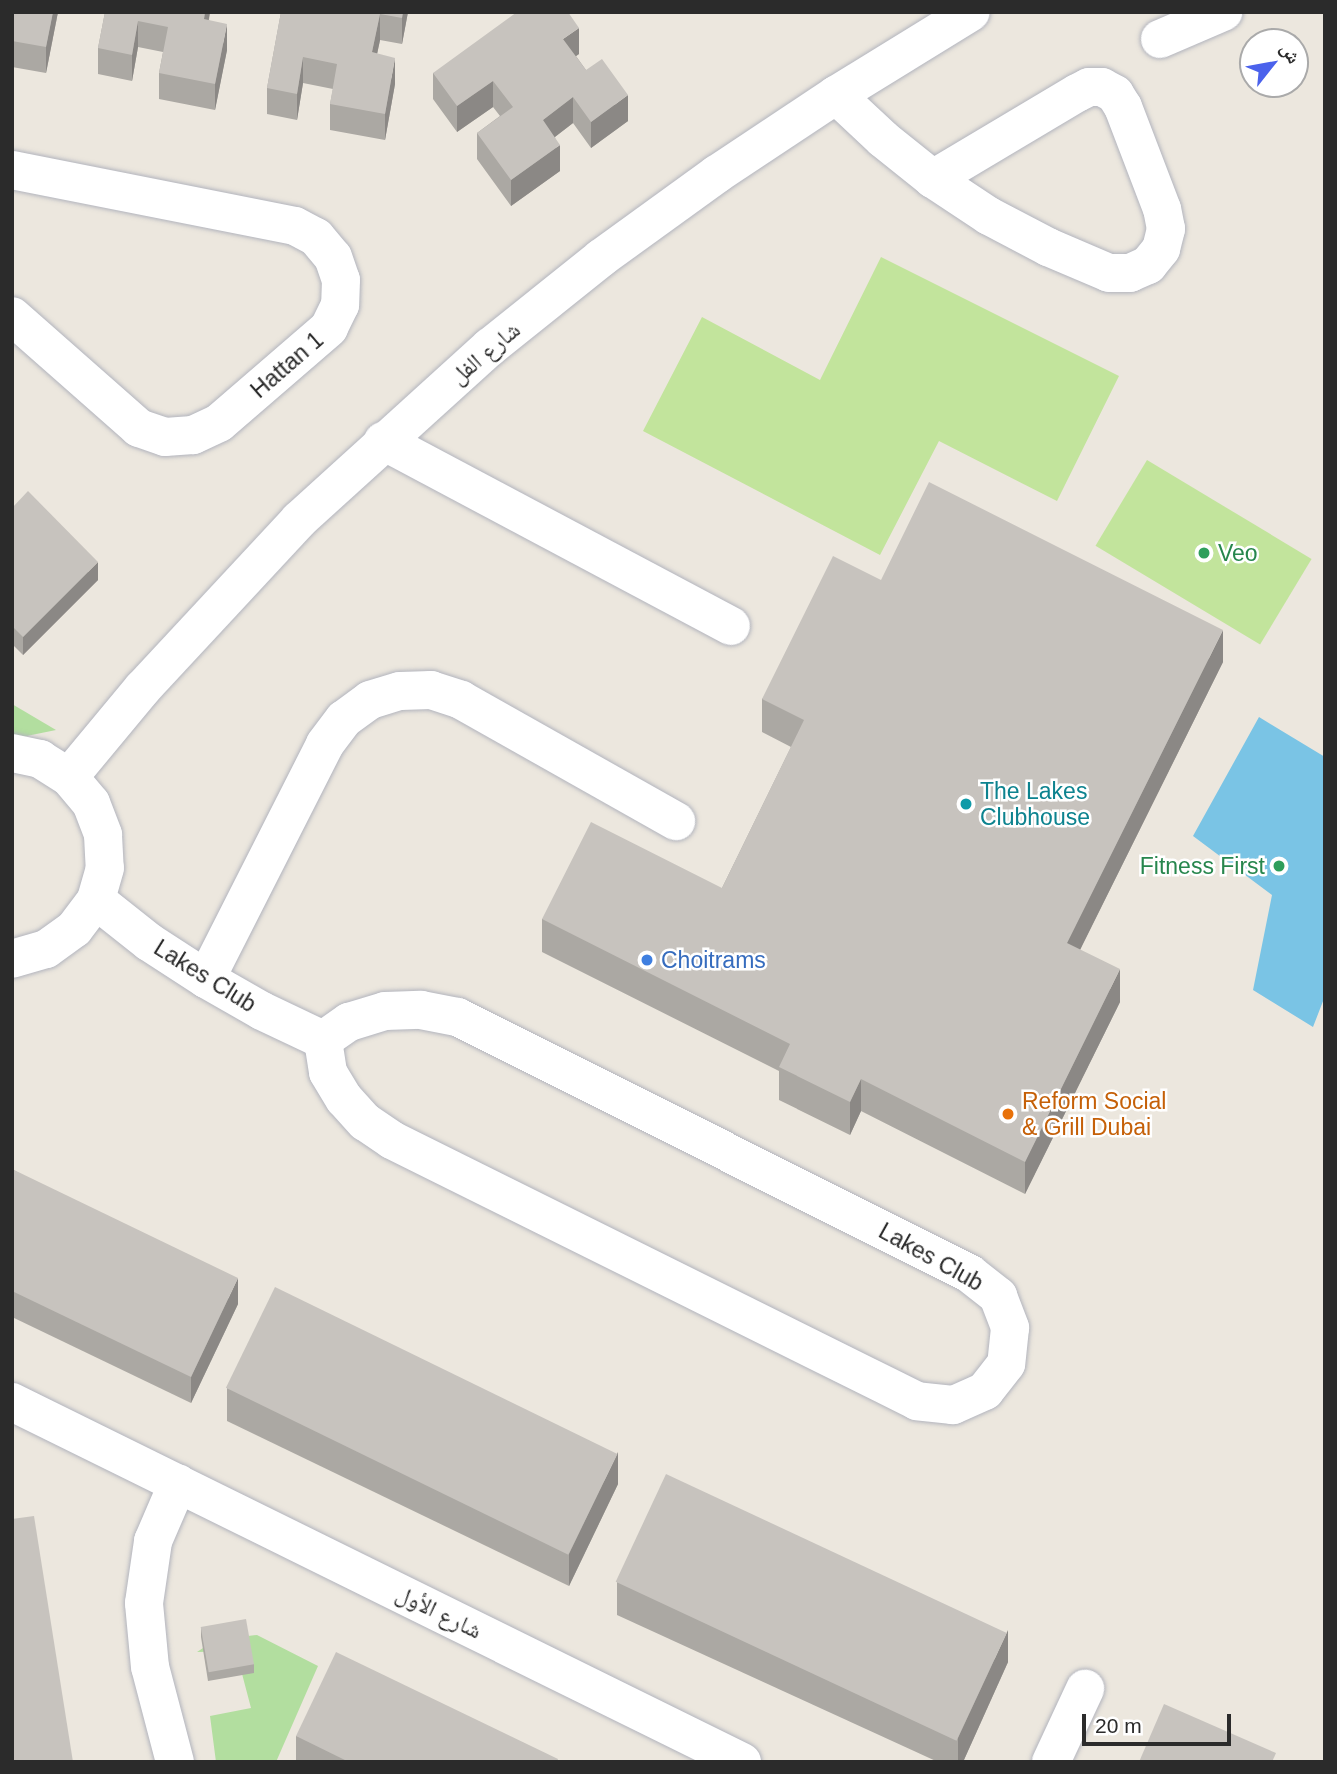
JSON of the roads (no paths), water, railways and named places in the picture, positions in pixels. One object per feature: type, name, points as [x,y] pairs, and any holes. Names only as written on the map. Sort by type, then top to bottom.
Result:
[{"type":"street","name":"شارع الفل","points":[[69,777],[220,603],[299,520],[383,441],[490,347],[601,258],[717,174],[835,95],[971,12]]},
{"type":"street","points":[[1160,39],[1223,12]]},
{"type":"street","points":[[835,95],[883,139],[933,179],[989,216],[1048,247],[1109,272],[1130,273],[1148,265],[1161,249],[1166,229],[1162,209],[1123,107],[1115,94],[1102,87],[1089,87],[1077,93],[933,179]]},
{"type":"street","name":"Hattan 1","points":[[12,316],[139,428],[165,437],[193,435],[219,423],[329,328],[340,305],[341,280],[333,257],[316,237],[295,226],[16,177]]},
{"type":"street","points":[[383,441],[731,626]]},
{"type":"street","points":[[206,979],[325,744],[344,719],[370,700],[400,691],[431,690],[461,700],[676,821]]},
{"type":"street","points":[[12,753],[40,759],[69,777],[91,803],[103,835],[105,868],[96,900],[74,929],[46,949],[12,959]]},
{"type":"street","name":"Lakes Club","points":[[96,900],[149,942],[206,979],[262,1011],[323,1040]]},
{"type":"street","name":"Lakes Club","points":[[421,1010],[458,1017],[970,1274],[998,1296],[1010,1328],[1006,1364],[985,1391],[953,1405],[917,1401],[392,1140],[365,1122],[344,1099],[328,1072],[323,1040],[349,1022],[384,1011],[421,1010]]},
{"type":"street","name":"شارع الأول","points":[[12,1402],[178,1483],[694,1751],[742,1762]]},
{"type":"street","points":[[175,1762],[150,1667],[144,1603],[153,1541],[178,1483]]},
{"type":"street","points":[[1051,1762],[1085,1689]]},
{"type":"water","name":"Fitness First","points":[[1259,717],[1325,757],[1325,996],[1313,1027],[1253,990],[1272,895],[1193,836]]},
{"type":"place","name":"Veo","points":[[1204,553]]},
{"type":"place","name":"The Lakes Clubhouse","points":[[966,804]]},
{"type":"place","name":"Fitness First","points":[[1279,866]]},
{"type":"place","name":"Choitrams","points":[[647,960]]},
{"type":"place","name":"Reform Social & Grill Dubai","points":[[1008,1114]]}]
